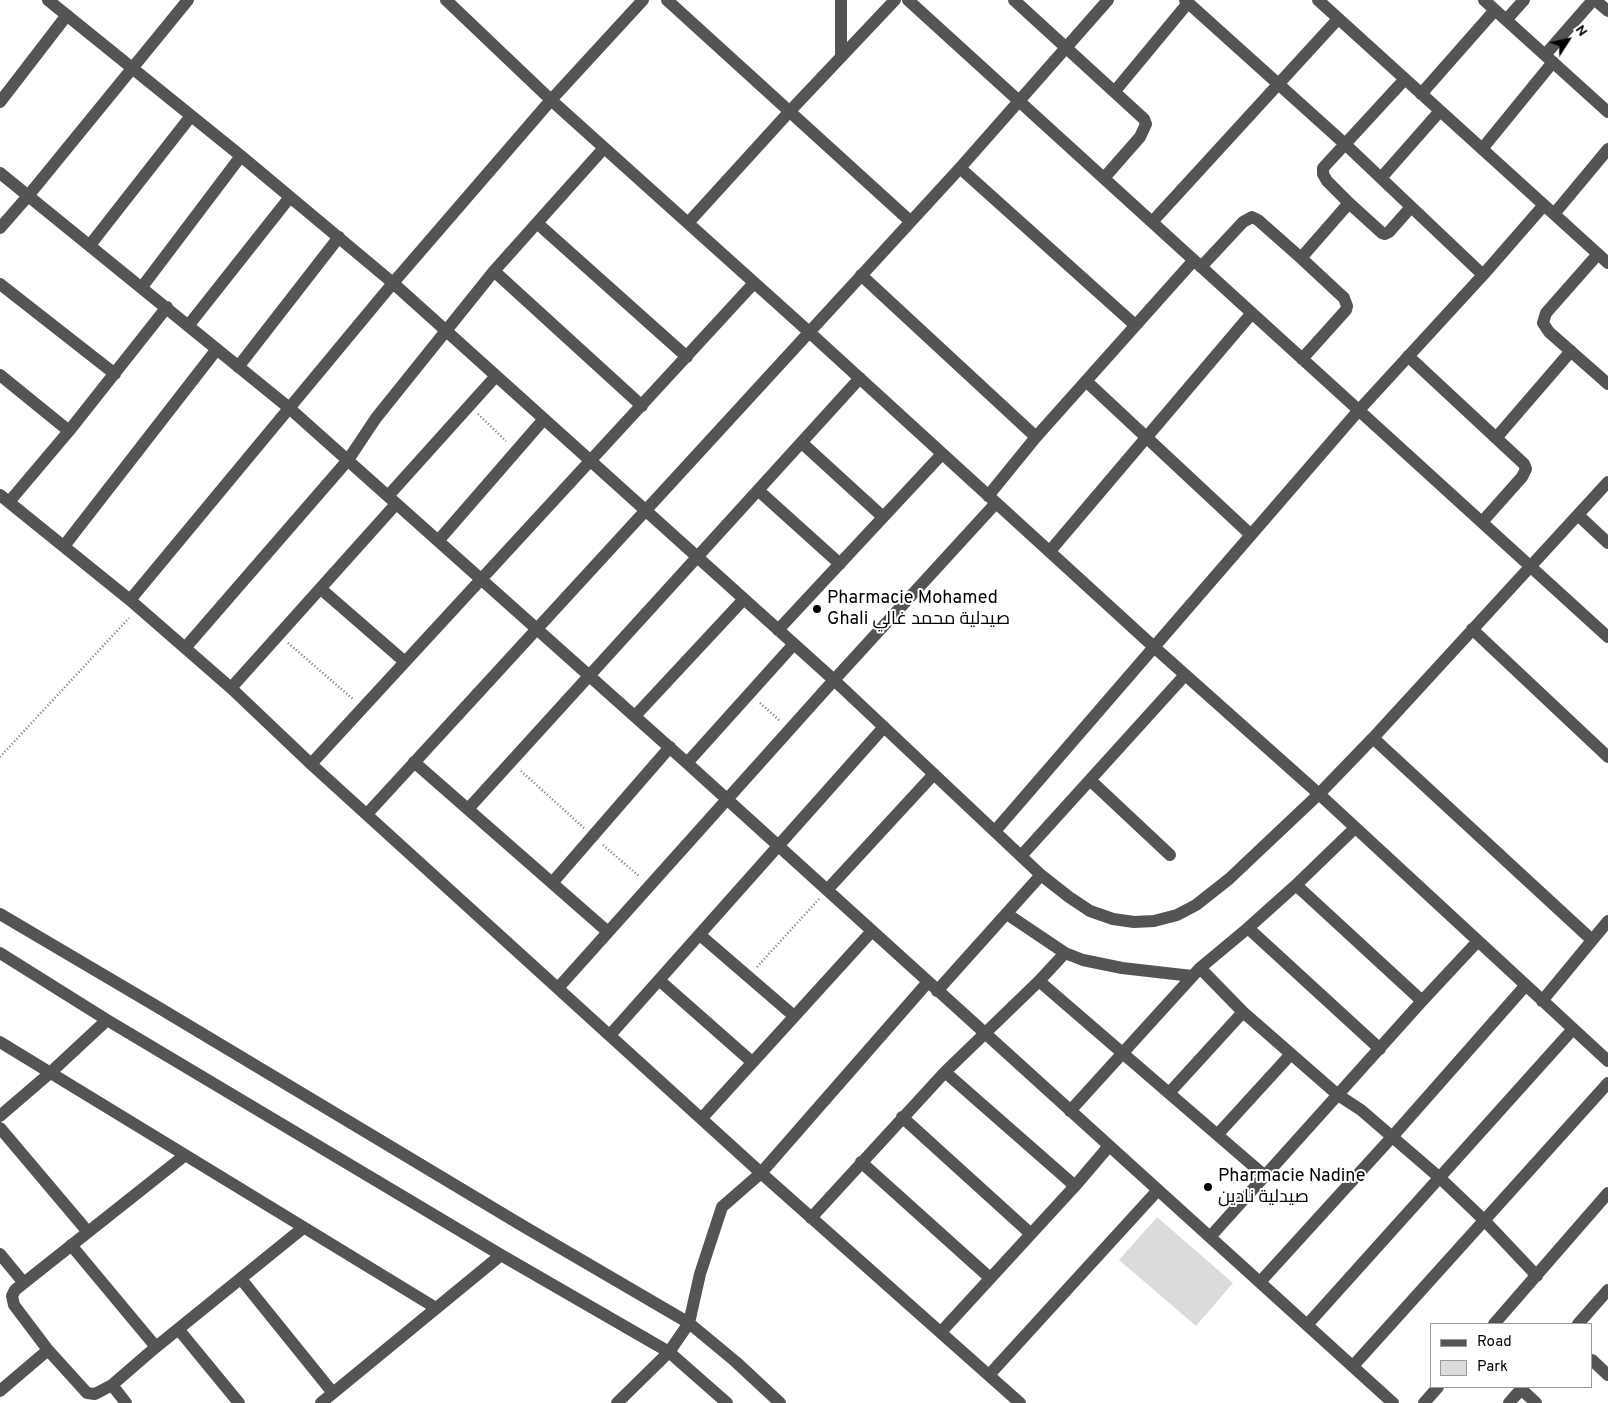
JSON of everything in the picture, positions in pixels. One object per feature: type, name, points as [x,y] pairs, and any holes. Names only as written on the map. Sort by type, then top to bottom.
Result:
[{"type":"street","points":[[48,0],[241,156],[393,283],[834,680],[1041,875],[1090,911],[1112,919],[1134,922],[1154,921],[1177,915],[1213,893],[1319,794],[1373,738],[1608,482]]},
{"type":"street","points":[[0,228],[188,0]]},
{"type":"street","points":[[446,0],[551,100],[860,378],[1154,647],[1319,794],[1608,1061]]},
{"type":"street","points":[[134,604],[288,408],[393,283],[551,100],[643,0]]},
{"type":"street","points":[[667,0],[910,221]]},
{"type":"street","points":[[840,0],[841,56]]},
{"type":"street","points":[[688,223],[895,0]]},
{"type":"street","points":[[908,0],[1608,637]]},
{"type":"street","points":[[1014,0],[1140,113],[1144,119],[1146,124],[1140,137],[1104,178]]},
{"type":"street","points":[[367,814],[808,331],[960,168],[1108,0]]},
{"type":"street","points":[[1318,0],[1608,263]]},
{"type":"street","points":[[1484,0],[1608,112]]},
{"type":"street","points":[[1506,20],[1524,0]]},
{"type":"street","points":[[1482,149],[1594,0],[1608,12]]},
{"type":"street","points":[[1115,91],[1186,2],[1279,83],[1483,275]]},
{"type":"street","points":[[1421,94],[1495,10]]},
{"type":"street","points":[[0,102],[67,16]]},
{"type":"street","points":[[1152,222],[1338,19]]},
{"type":"street","points":[[1405,79],[1323,168],[1323,174],[1327,181],[1349,203],[1378,231],[1385,234],[1411,208]]},
{"type":"street","points":[[1381,178],[1440,111]]},
{"type":"street","points":[[90,245],[191,116]]},
{"type":"street","points":[[185,648],[348,460],[376,418],[494,271],[604,148]]},
{"type":"street","points":[[1554,214],[1608,149]]},
{"type":"street","points":[[142,287],[241,156]]},
{"type":"street","points":[[960,168],[1136,325]]},
{"type":"street","points":[[0,173],[142,287],[348,460],[670,747],[984,1034],[1393,1403]]},
{"type":"street","points":[[188,326],[290,197]]},
{"type":"street","points":[[1301,258],[1349,203]]},
{"type":"street","points":[[995,831],[1359,410],[1483,275],[1544,205]]},
{"type":"street","points":[[558,988],[834,680],[992,499],[1036,437],[1136,325],[1197,263],[1243,222],[1252,217],[1258,220],[1344,298],[1347,306],[1346,310],[1302,359]]},
{"type":"street","points":[[537,223],[687,357]]},
{"type":"street","points":[[238,367],[339,237]]},
{"type":"street","points":[[1598,254],[1543,318],[1542,323],[1608,384]]},
{"type":"street","points":[[494,271],[642,406]]},
{"type":"street","points":[[861,275],[1036,437]]},
{"type":"street","points":[[312,764],[754,283]]},
{"type":"street","points":[[0,284],[115,374]]},
{"type":"street","points":[[167,308],[69,430],[4,498],[134,604],[231,688],[761,1173],[1020,1403]]},
{"type":"street","points":[[1050,552],[1252,313]]},
{"type":"street","points":[[64,546],[217,349]]},
{"type":"street","points":[[1496,438],[1571,351]]},
{"type":"street","points":[[1408,356],[1524,464],[1526,469],[1522,477],[1482,522]]},
{"type":"street","points":[[0,375],[69,430]]},
{"type":"street","points":[[231,688],[321,589],[469,406],[496,376]]},
{"type":"street","points":[[468,809],[860,378]]},
{"type":"street","points":[[1086,381],[1251,534]]},
{"type":"street","points":[[438,541],[544,420]]},
{"type":"street","points":[[802,443],[883,517]]},
{"type":"street","points":[[778,630],[942,454]]},
{"type":"street","points":[[759,491],[840,564]]},
{"type":"street","points":[[1578,516],[1608,543]]},
{"type":"street","points":[[321,589],[405,662]]},
{"type":"street","points":[[634,716],[744,600]]},
{"type":"street","points":[[1472,629],[1608,757]]},
{"type":"street","points":[[687,763],[794,644]]},
{"type":"street","points":[[1021,856],[1185,675]]},
{"type":"street","points":[[610,1035],[884,727]]},
{"type":"street","points":[[1373,738],[1592,940]]},
{"type":"street","points":[[552,884],[670,747]]},
{"type":"street","points":[[414,762],[608,932]]},
{"type":"street","points":[[827,890],[934,774]]},
{"type":"street","points":[[1090,780],[1170,855]]},
{"type":"street","points":[[1070,1111],[1196,972],[1296,885],[1355,828]]},
{"type":"street","points":[[618,1403],[669,1352],[689,1323],[700,1274],[722,1207],[761,1173],[932,986],[1007,914],[1041,875]]},
{"type":"street","points":[[1296,885],[1422,1001]]},
{"type":"street","points":[[0,914],[689,1323],[736,1362],[780,1403]]},
{"type":"street","points":[[1007,914],[1065,954],[1102,965],[1196,972],[1338,1095],[1361,1110],[1440,1178],[1484,1220],[1537,1276]]},
{"type":"street","points":[[1542,1000],[1608,921]]},
{"type":"street","points":[[1248,928],[1380,1049]]},
{"type":"street","points":[[702,1118],[872,931]]},
{"type":"street","points":[[700,935],[794,1016]]},
{"type":"street","points":[[1210,1237],[1478,941]]},
{"type":"street","points":[[0,953],[107,1020],[669,1352],[728,1403]]},
{"type":"street","points":[[811,1218],[945,1072],[1065,954]]},
{"type":"street","points":[[659,980],[752,1062]]},
{"type":"street","points":[[1039,981],[1170,1092],[1265,1176]]},
{"type":"street","points":[[1260,1282],[1392,1137],[1526,985]]},
{"type":"street","points":[[1170,1092],[1243,1012]]},
{"type":"street","points":[[0,1116],[107,1020]]},
{"type":"street","points":[[1308,1325],[1573,1029]]},
{"type":"street","points":[[0,1042],[436,1308]]},
{"type":"street","points":[[1218,1134],[1291,1054]]},
{"type":"street","points":[[945,1072],[1075,1186]]},
{"type":"street","points":[[1353,1366],[1608,1083]]},
{"type":"street","points":[[902,1117],[1031,1234]]},
{"type":"street","points":[[0,1128],[88,1232]]},
{"type":"street","points":[[941,1332],[1075,1186],[1109,1146]]},
{"type":"street","points":[[184,1156],[24,1283],[12,1296],[14,1305],[48,1350],[87,1393],[95,1394],[112,1385],[303,1228]]},
{"type":"street","points":[[861,1162],[990,1278]]},
{"type":"street","points":[[990,1375],[1158,1190]]},
{"type":"street","points":[[1495,1323],[1608,1193]]},
{"type":"street","points":[[71,1245],[156,1347]]},
{"type":"street","points":[[0,1254],[24,1283]]},
{"type":"street","points":[[321,1403],[501,1254]]},
{"type":"street","points":[[241,1279],[333,1393]]},
{"type":"street","points":[[1579,1323],[1608,1290]]},
{"type":"street","points":[[179,1330],[239,1403]]},
{"type":"street","points":[[0,1391],[48,1350]]},
{"type":"street","points":[[1593,1361],[1608,1375]]},
{"type":"street","points":[[112,1385],[126,1403]]},
{"type":"street","points":[[1424,1403],[1437,1388]]},
{"type":"street","points":[[1509,1403],[1522,1388],[1536,1403]]},
{"type":"path","points":[[469,406],[517,451]]},
{"type":"path","points":[[0,757],[134,604]]},
{"type":"path","points":[[280,635],[363,708]]},
{"type":"path","points":[[750,694],[790,729]]},
{"type":"path","points":[[511,761],[650,885]]},
{"type":"path","points":[[748,977],[827,890]]},
{"type":"green space","points":[[1157,1217],[1233,1283],[1196,1326],[1119,1260]]},
{"type":"place","name":"Pharmacie Mohamed Ghali صيدلية محمد غالي","points":[[817,609]]},
{"type":"place","name":"Pharmacie Nadine صيدلية نادين","points":[[1208,1187]]}]
